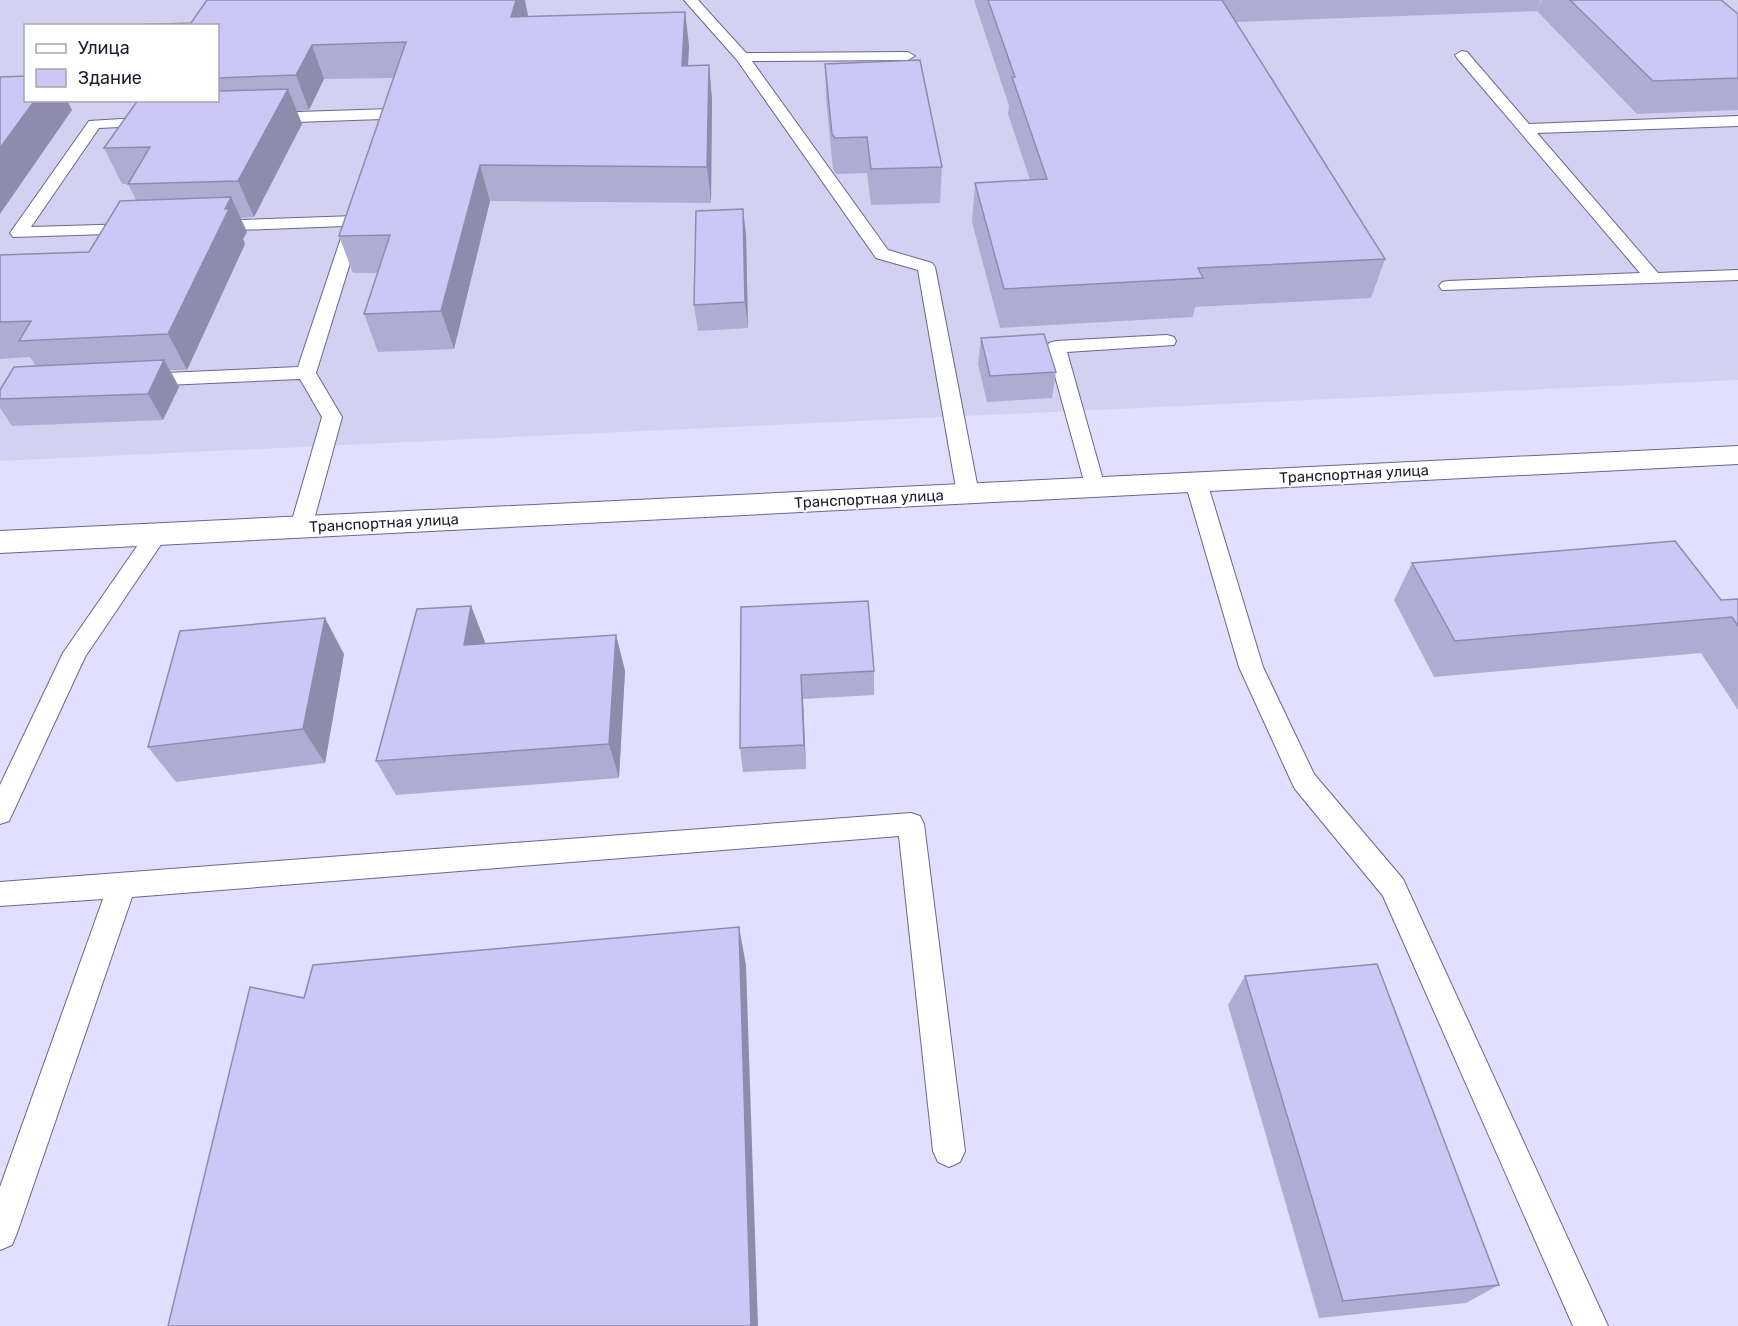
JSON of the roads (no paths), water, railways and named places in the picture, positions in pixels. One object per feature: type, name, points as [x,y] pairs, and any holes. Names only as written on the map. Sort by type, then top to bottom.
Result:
[{"type":"main road","name":"Транспортная улица","points":[[0,542],[1738,456]]},
{"type":"lane","points":[[691,0],[742,57],[882,254],[926,267],[968,494]]},
{"type":"lane","points":[[1462,55],[1653,278]]},
{"type":"lane","points":[[742,57],[908,56]]},
{"type":"lane","points":[[248,119],[391,114],[380,146]]},
{"type":"lane","points":[[1525,129],[1738,121]]},
{"type":"lane","points":[[146,229],[19,233],[94,124],[165,122]]},
{"type":"lane","points":[[301,527],[332,417],[306,373],[363,200]]},
{"type":"lane","points":[[193,227],[356,221]]},
{"type":"lane","points":[[1448,286],[1738,275]]},
{"type":"lane","points":[[1094,487],[1056,347],[1167,341]]},
{"type":"lane","points":[[129,381],[306,373]]},
{"type":"lane","points":[[1196,482],[1251,667],[1304,781],[1393,888],[1591,1326]]},
{"type":"lane","points":[[0,813],[75,653],[157,534]]},
{"type":"lane","points":[[0,894],[911,824],[949,1151]]},
{"type":"lane","points":[[0,1233],[122,885]]}]
